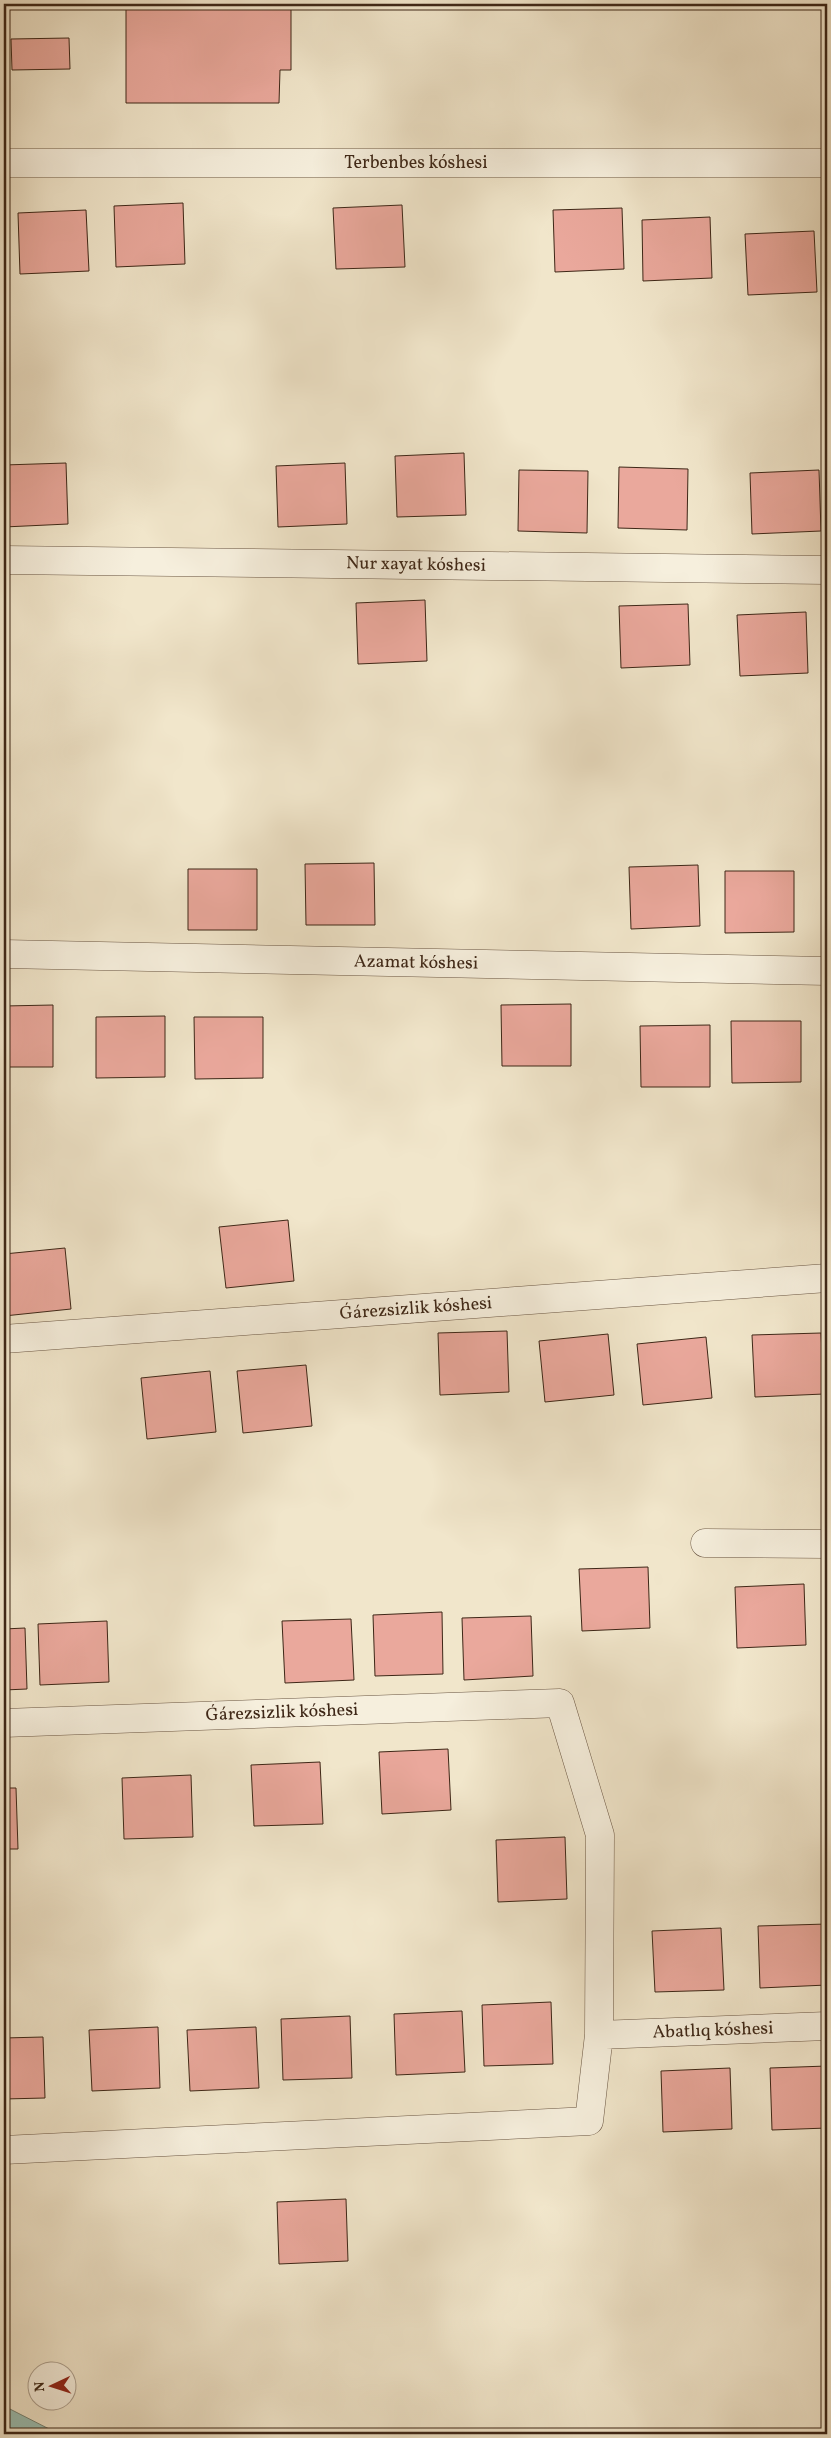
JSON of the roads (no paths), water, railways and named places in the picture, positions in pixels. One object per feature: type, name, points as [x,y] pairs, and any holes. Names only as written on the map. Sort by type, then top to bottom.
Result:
[{"type":"street","name":"Terbenbes kóshesi","points":[[4,163],[827,163]]},
{"type":"street","name":"Nur xayat kóshesi","points":[[4,560],[827,570]]},
{"type":"street","name":"Azamat kóshesi","points":[[4,954],[827,971]]},
{"type":"street","name":"Ǵárezsizlik kóshesi","points":[[4,1339],[827,1278]]},
{"type":"street","points":[[705,1543],[827,1544]]},
{"type":"street","name":"Ǵárezsizlik kóshesi","points":[[4,1723],[560,1703],[600,1835],[599,2035]]},
{"type":"street","name":"Abatlıq kóshesi","points":[[599,2035],[827,2026]]},
{"type":"street","points":[[4,2150],[589,2121],[599,2035]]},
{"type":"water","points":[[4,2406],[59,2434],[4,2434]]}]
